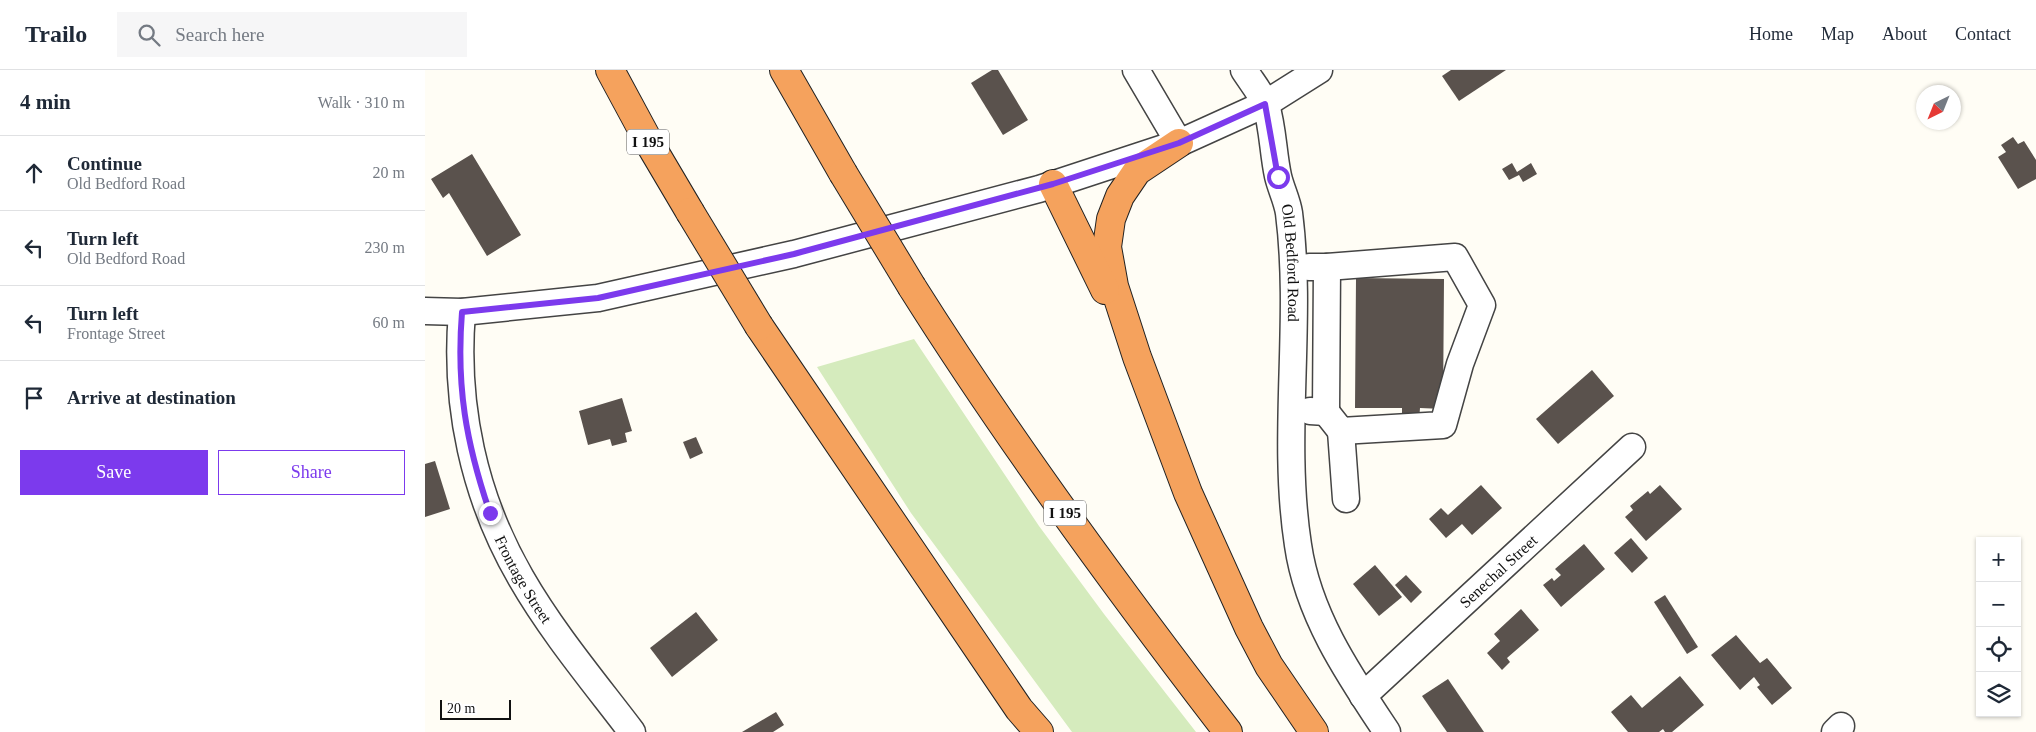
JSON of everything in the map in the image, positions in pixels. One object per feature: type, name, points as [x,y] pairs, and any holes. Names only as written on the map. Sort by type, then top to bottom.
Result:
[{"type":"highway","name":"I 195","points":[[610,70],[651,146],[759,326],[1019,708],[1039,732]]},
{"type":"highway","name":"I 195","points":[[784,70],[912,288],[1004,426],[1119,591],[1228,732]]},
{"type":"highway","points":[[1179,143],[1137,171],[1120,196],[1111,219],[1107,247],[1114,286],[1137,357],[1188,493],[1249,628],[1269,666],[1314,732]]},
{"type":"highway","points":[[1053,184],[1137,357]]},
{"type":"street","points":[[1136,70],[1179,143]]},
{"type":"street","points":[[1244,70],[1265,104]]},
{"type":"street","points":[[425,311],[462,312],[598,298],[794,254],[1053,184],[1179,143],[1265,104],[1319,70]]},
{"type":"street","name":"Old Bedford Road","points":[[1265,104],[1278,177],[1288,211],[1293,267],[1290,480],[1298,548],[1311,595],[1327,635],[1387,732]]},
{"type":"street","points":[[1292,411],[1333,421],[1443,425],[1461,364],[1482,305],[1455,257],[1327,267],[1293,267]]},
{"type":"street","points":[[1327,267],[1333,421],[1345,499]]},
{"type":"street","name":"Frontage Street","points":[[462,312],[459,367],[461,398],[477,474],[498,532],[534,600],[632,732]]},
{"type":"street","name":"Senechal Street","points":[[1363,696],[1632,447]]},
{"type":"green space","points":[[914,339],[1039,526],[1104,614],[1196,732],[1072,732],[911,513],[817,367]]},
{"type":"building","points":[[992,70],[998,70],[1028,120],[1003,135],[971,83]]},
{"type":"building","points":[[1451,70],[1506,70],[1459,101],[1442,76]]},
{"type":"building","points":[[2013,137],[2018,144],[2024,141],[2036,160],[2036,179],[2018,189],[1998,157],[2006,152],[2001,145]]},
{"type":"building","points":[[472,154],[521,235],[487,256],[449,193],[443,198],[431,179]]},
{"type":"building","points":[[1512,163],[1517,172],[1531,163],[1537,174],[1523,182],[1519,175],[1509,180],[1502,169]]},
{"type":"building","points":[[1356,278],[1444,279],[1443,409],[1420,408],[1419,420],[1402,420],[1402,408],[1355,408]]},
{"type":"building","points":[[1592,370],[1614,396],[1558,444],[1536,419]]},
{"type":"building","points":[[622,398],[632,431],[625,433],[627,442],[612,446],[610,439],[588,445],[579,411]]},
{"type":"building","points":[[696,437],[703,453],[690,459],[683,442]]},
{"type":"building","points":[[435,461],[450,509],[425,517],[425,464]]},
{"type":"building","points":[[1481,485],[1502,508],[1472,535],[1462,524],[1446,538],[1429,519],[1441,508],[1448,515]]},
{"type":"building","points":[[1660,485],[1682,509],[1646,541],[1625,517],[1633,510],[1630,506],[1648,491],[1650,494]]},
{"type":"building","points":[[1631,538],[1648,558],[1632,573],[1614,553]]},
{"type":"building","points":[[1584,544],[1605,569],[1561,607],[1543,585],[1552,578],[1554,581],[1561,575],[1555,569]]},
{"type":"building","points":[[1375,565],[1402,597],[1379,616],[1353,584]]},
{"type":"building","points":[[1406,575],[1422,592],[1411,603],[1395,585]]},
{"type":"building","points":[[1665,595],[1698,647],[1687,654],[1654,602]]},
{"type":"building","points":[[1521,609],[1539,630],[1507,658],[1510,662],[1502,670],[1487,653],[1500,641],[1494,634]]},
{"type":"building","points":[[696,612],[718,640],[672,677],[650,648]]},
{"type":"building","points":[[1736,635],[1760,663],[1767,658],[1792,688],[1772,705],[1757,687],[1760,685],[1754,677],[1740,690],[1711,655]]},
{"type":"building","points":[[1680,676],[1704,705],[1672,732],[1665,732],[1663,729],[1659,732],[1628,732],[1611,712],[1631,695],[1642,708]]},
{"type":"building","points":[[1448,679],[1484,732],[1447,732],[1422,696]]},
{"type":"building","points":[[776,712],[784,725],[773,732],[742,732]]},
{"type":"route","points":[[490,513],[477,474],[461,398],[459,367],[462,312],[598,298],[794,254],[1039,189],[1179,143],[1265,104],[1278,177]]}]
